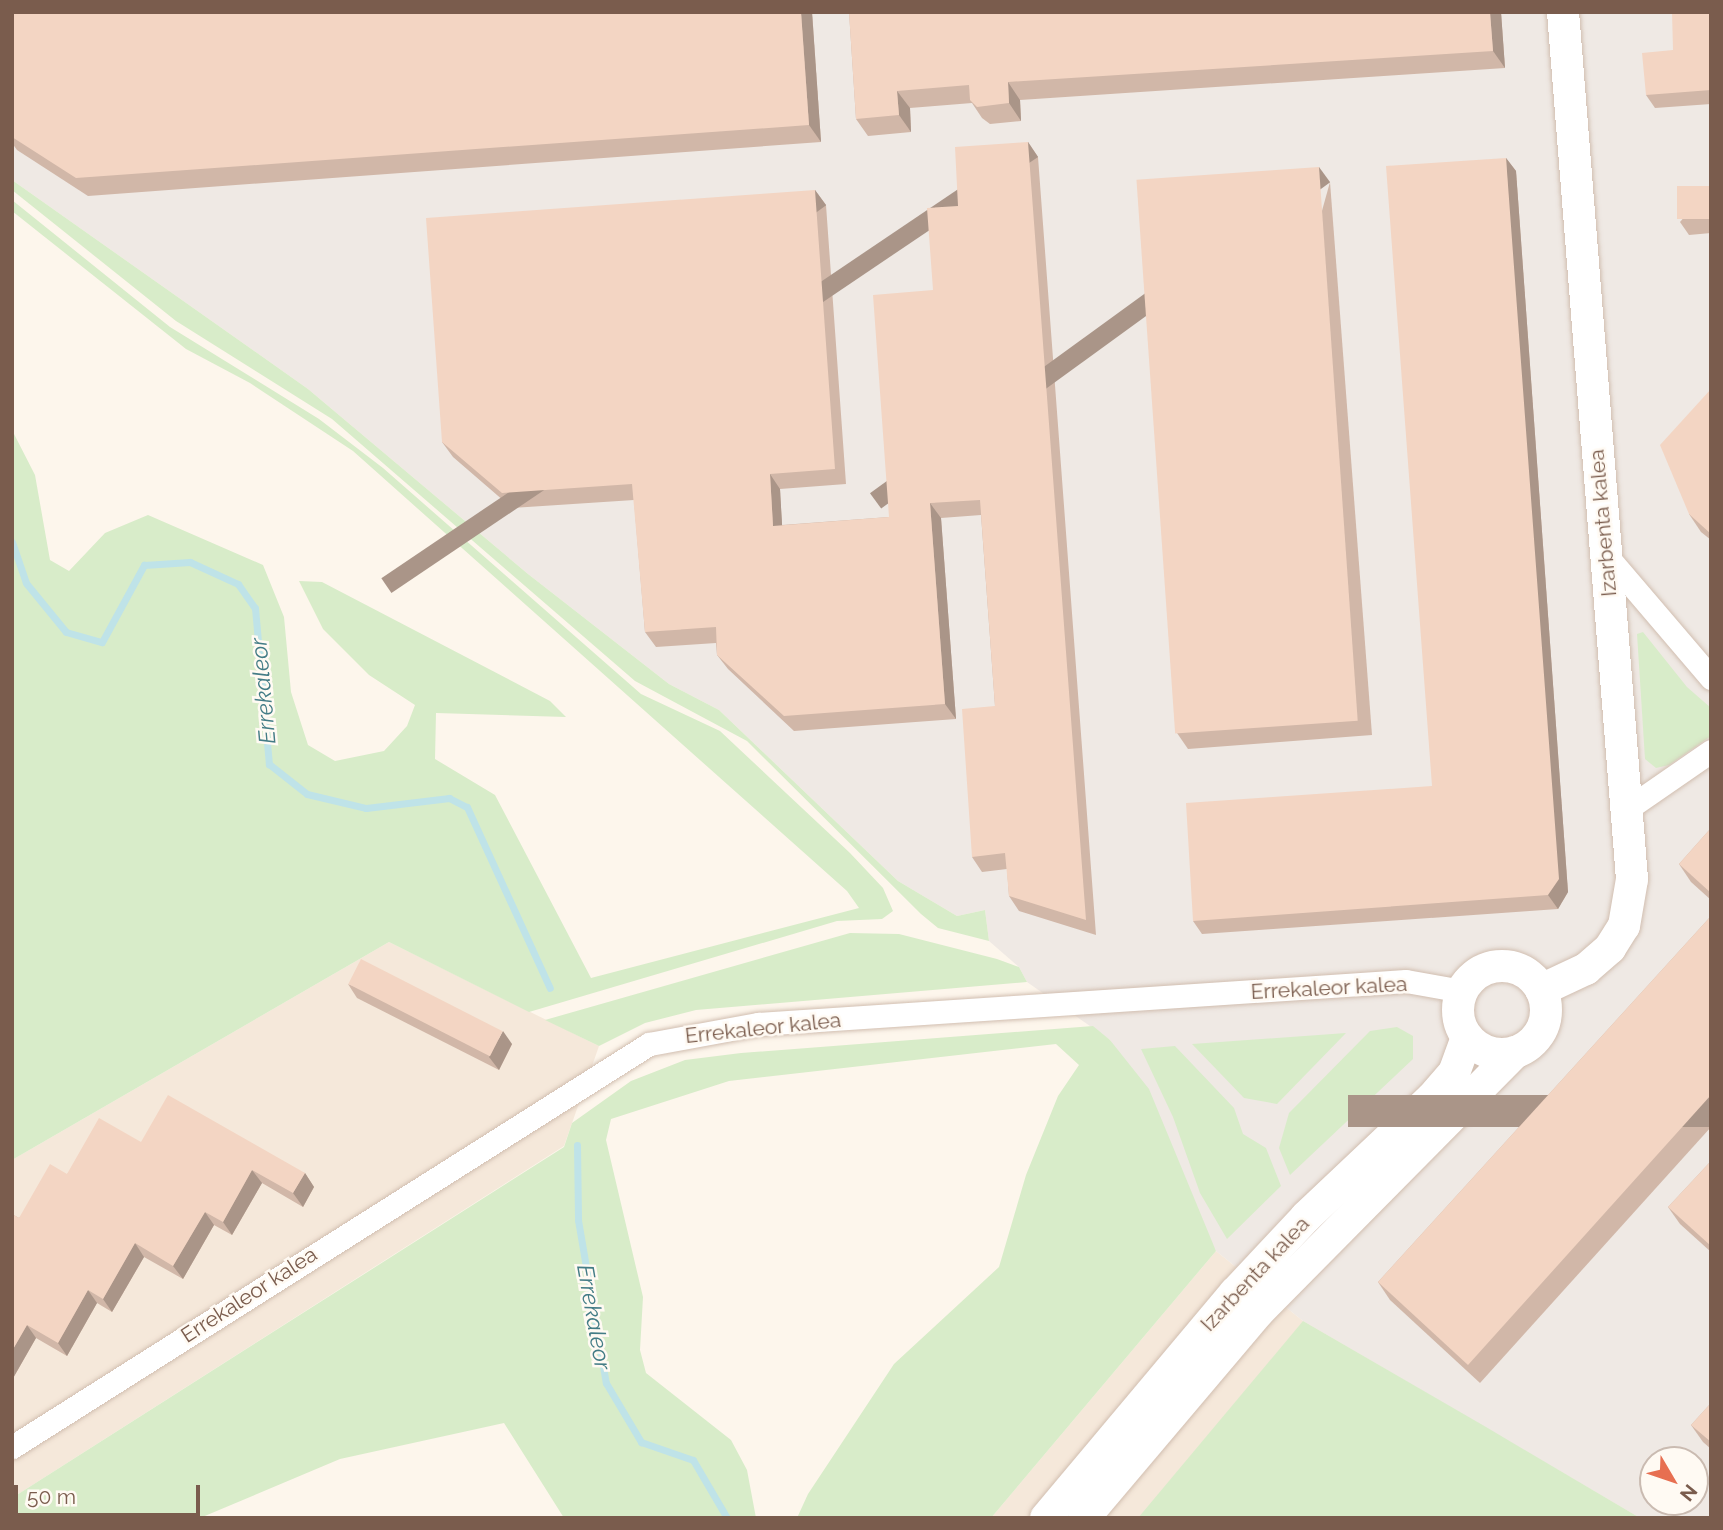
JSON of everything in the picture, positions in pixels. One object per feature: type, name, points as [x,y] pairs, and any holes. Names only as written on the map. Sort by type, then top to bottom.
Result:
[{"type":"main road","name":"Izarbenta kalea","points":[[1541,990],[1586,969],[1610,948],[1624,926],[1632,879],[1563,12]]},
{"type":"main road","points":[[1492,967],[1511,967],[1529,975],[1541,990],[1545,1020],[1529,1045],[1516,1052],[1492,1053],[1467,1038],[1460,1023],[1462,991],[1474,976],[1492,967]]},
{"type":"main road","name":"Izarbenta kalea","points":[[1046,1518],[1235,1293],[1306,1217],[1432,1098],[1454,1073],[1467,1038]]},
{"type":"main road","name":"Izarbenta kalea","points":[[1084,1518],[1258,1312],[1516,1052]]},
{"type":"street","points":[[1606,554],[1711,678]]},
{"type":"street","points":[[1627,809],[1711,751]]},
{"type":"street","name":"Errekaleor kalea","points":[[12,1447],[649,1044],[758,1024],[1406,982],[1462,991]]},
{"type":"shaded area","points":[[12,12],[1711,12],[1711,1518],[1640,1518],[1303,1321],[1216,1251],[1110,1040],[1027,982],[1019,967],[989,941],[985,910],[957,916],[898,881],[719,710],[669,684],[528,574],[308,389],[12,180]]},
{"type":"shaded area","points":[[389,942],[599,1046],[564,1146],[12,1498],[12,1160]]},
{"type":"shaded area","points":[[1216,1251],[1303,1321],[1640,1518],[991,1518]]},
{"type":"green space","points":[[12,180],[308,389],[528,574],[669,684],[719,710],[898,881],[957,916],[985,910],[989,941],[938,928],[747,741],[635,681],[332,419],[176,321],[12,190]]},
{"type":"green space","points":[[12,200],[170,327],[319,419],[383,468],[641,694],[720,731],[850,853],[883,888],[893,911],[882,919],[837,921],[529,1012],[389,942],[12,1160],[13,432],[35,475],[50,560],[69,571],[105,533],[148,515],[263,565],[284,617],[291,692],[308,745],[335,761],[384,751],[407,726],[415,705],[369,675],[323,629],[299,581],[322,582],[550,701],[566,717],[436,713],[435,759],[495,795],[591,978],[859,908],[847,891],[353,451],[250,383],[186,349],[12,211]]},
{"type":"green space","points":[[1643,632],[1687,687],[1711,708],[1711,736],[1669,765],[1656,768],[1645,759],[1637,634]]},
{"type":"green space","points":[[850,933],[899,934],[997,959],[1019,967],[1027,982],[696,1010],[645,1023],[599,1046],[545,1020]]},
{"type":"green space","points":[[1093,1026],[1110,1040],[1149,1089],[1216,1251],[991,1518],[797,1518],[808,1494],[894,1364],[999,1267],[1026,1175],[1058,1096],[1079,1065],[1056,1044],[729,1081],[611,1119],[606,1140],[643,1297],[640,1350],[646,1373],[731,1440],[747,1470],[756,1518],[564,1518],[504,1423],[340,1459],[200,1518],[12,1518],[12,1498],[564,1147],[572,1123],[631,1081],[685,1060],[741,1053]]},
{"type":"green space","points":[[1397,1027],[1413,1036],[1413,1059],[1290,1175],[1279,1148],[1289,1113],[1370,1031]]},
{"type":"green space","points":[[1346,1033],[1277,1104],[1244,1098],[1192,1044]]},
{"type":"green space","points":[[1175,1046],[1234,1108],[1243,1134],[1266,1148],[1281,1186],[1227,1239],[1200,1193],[1173,1117],[1141,1049]]},
{"type":"green space","points":[[1303,1321],[1486,1427],[1640,1518],[1138,1518]]},
{"type":"building","points":[[12,12],[801,12],[809,125],[76,178],[12,137]]},
{"type":"building","points":[[849,12],[1490,12],[1493,51],[1008,82],[1009,103],[977,107],[970,100],[969,85],[897,91],[899,115],[856,119]]},
{"type":"building","points":[[1672,12],[1711,12],[1711,90],[1646,95],[1642,53],[1673,50]]},
{"type":"building","points":[[1028,142],[1086,920],[1009,896],[1005,853],[972,857],[962,709],[995,706],[980,500],[930,503],[945,704],[784,716],[717,655],[716,627],[645,632],[632,484],[502,493],[442,442],[426,218],[815,190],[835,469],[770,474],[773,526],[889,517],[873,295],[933,290],[927,208],[958,206],[955,147]]},
{"type":"building","points":[[1506,158],[1559,879],[1548,895],[1193,921],[1186,803],[1432,786],[1386,166]]},
{"type":"building","points":[[1319,167],[1358,721],[1175,733],[1136,180]]},
{"type":"building","points":[[1677,186],[1711,186],[1711,219],[1677,219]]},
{"type":"building","points":[[1711,389],[1711,534],[1689,514],[1660,445]]},
{"type":"building","points":[[1711,828],[1711,893],[1679,864]]},
{"type":"building","points":[[1711,916],[1711,1095],[1468,1365],[1378,1282]]},
{"type":"building","points":[[361,959],[503,1031],[490,1056],[348,984]]},
{"type":"building","points":[[168,1095],[305,1173],[293,1193],[252,1170],[223,1222],[205,1212],[173,1266],[135,1243],[103,1299],[88,1290],[58,1343],[27,1325],[12,1351],[12,1214],[19,1218],[50,1164],[67,1174],[99,1118],[141,1142]]},
{"type":"building","points":[[1711,1161],[1711,1246],[1668,1207]]},
{"type":"building","points":[[1711,1403],[1711,1442],[1691,1425]]},
{"type":"waterway","name":"Errekaleor","points":[[12,542],[26,583],[66,632],[102,642],[144,565],[190,562],[238,584],[255,608],[269,764],[307,794],[366,808],[449,798],[467,807],[550,988]]},
{"type":"waterway","name":"Errekaleor","points":[[577,1145],[578,1220],[606,1383],[641,1442],[693,1460],[727,1518]]}]
